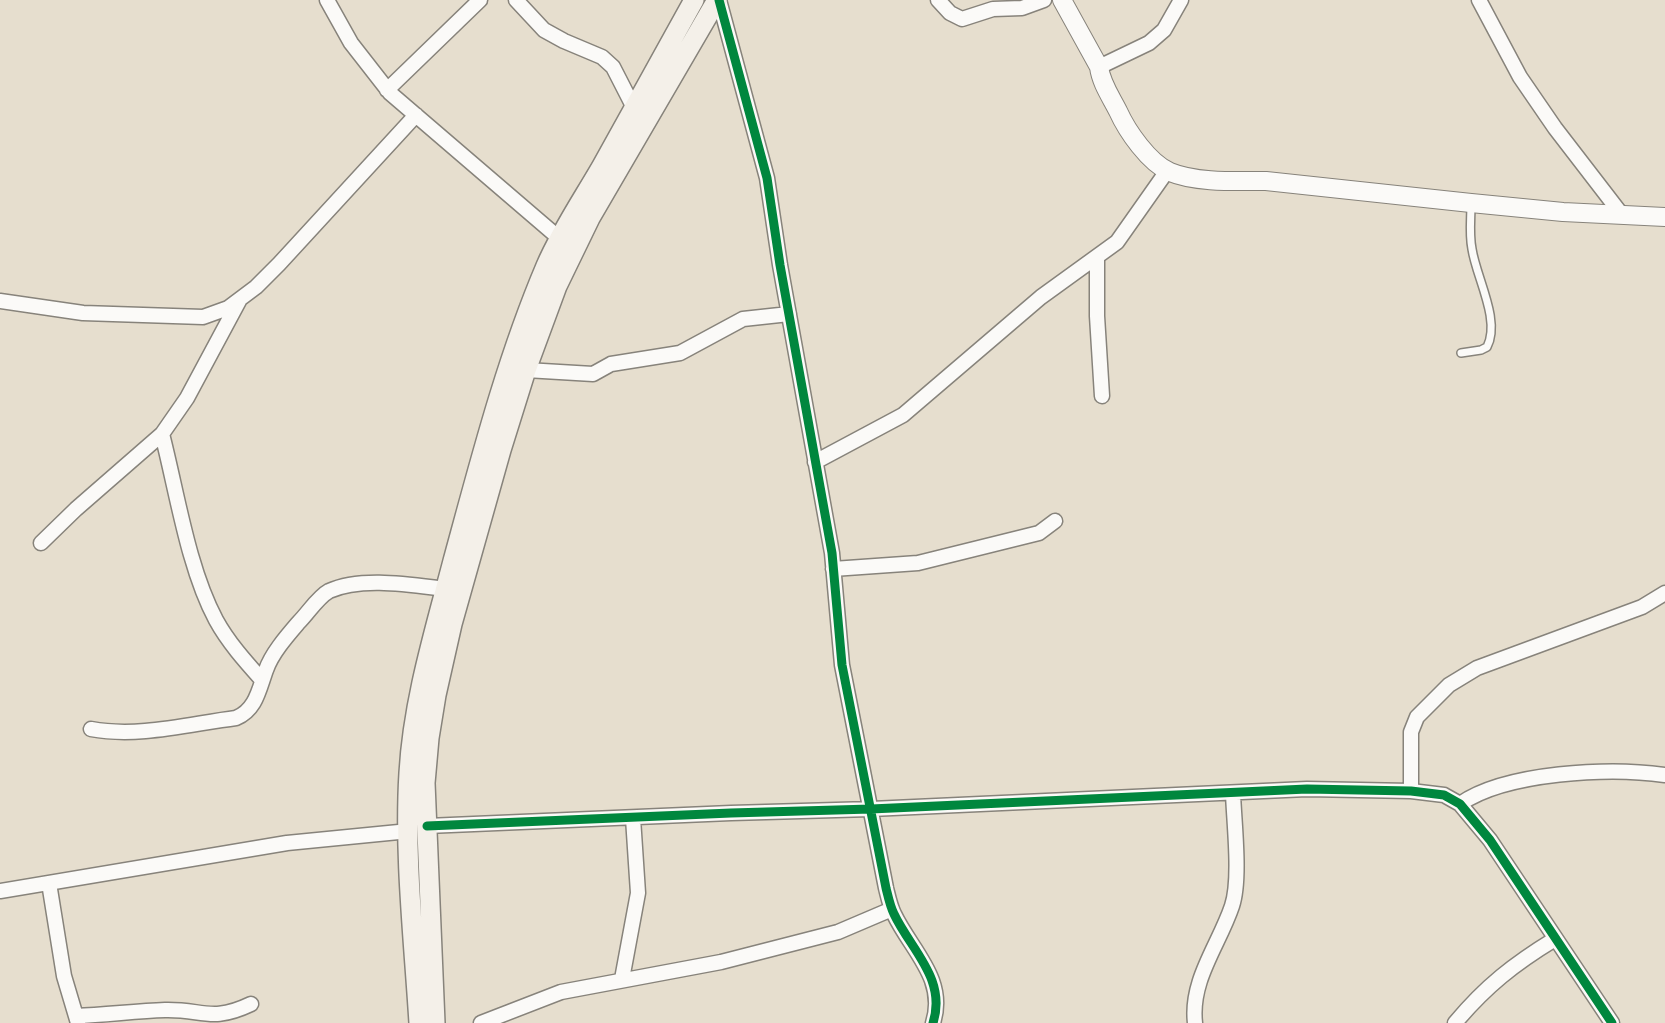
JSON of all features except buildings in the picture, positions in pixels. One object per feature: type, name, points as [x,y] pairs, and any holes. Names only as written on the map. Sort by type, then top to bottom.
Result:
[{"type":"main road","points":[[419,1023],[418,828],[436,695],[452,624],[526,370],[573,248],[718,0]]},
{"type":"main road","points":[[435,1023],[418,828],[409,772],[416,709],[446,589],[523,323],[559,238],[692,1]]},
{"type":"street","points":[[327,0],[351,43],[387,90],[559,238]]},
{"type":"street","points":[[387,90],[480,0]]},
{"type":"street","points":[[516,0],[544,30],[602,57],[613,67],[634,108]]},
{"type":"street","points":[[718,0],[767,178],[833,569],[842,665],[892,909],[929,968],[938,1008],[933,1023]]},
{"type":"street","points":[[939,0],[950,13],[962,19],[993,9],[1022,8],[1044,0]]},
{"type":"street","points":[[1062,0],[1099,67],[1100,76],[1133,138],[1167,171],[1184,176],[1266,181],[1471,204],[1665,217]]},
{"type":"street","points":[[1099,67],[1149,43],[1164,30],[1181,0]]},
{"type":"street","points":[[1479,0],[1520,77],[1555,128],[1622,215]]},
{"type":"street","points":[[0,301],[83,313],[203,317],[228,308],[279,264],[415,115]]},
{"type":"street","points":[[815,462],[903,415],[1041,297],[1117,242],[1167,171]]},
{"type":"street","points":[[1097,258],[1097,316],[1102,396]]},
{"type":"street","points":[[41,543],[162,434],[187,398],[240,299]]},
{"type":"street","points":[[526,370],[593,374],[611,364],[680,353],[743,319],[789,314]]},
{"type":"street","points":[[162,434],[195,565],[216,620],[262,680]]},
{"type":"street","points":[[833,569],[918,563],[1039,533],[1055,522]]},
{"type":"street","points":[[91,729],[109,733],[141,731],[236,718],[246,714],[255,701],[267,665],[289,634],[327,592],[351,585],[394,583],[446,589]]},
{"type":"street","points":[[1411,791],[1411,732],[1417,717],[1449,685],[1477,668],[1642,607],[1665,593]]},
{"type":"street","points":[[1460,804],[1485,789],[1539,777],[1587,773],[1665,775]]},
{"type":"street","points":[[0,891],[287,843],[418,828],[1331,789],[1411,791],[1444,795],[1460,804],[1490,841],[1612,1023]]},
{"type":"street","points":[[1195,1023],[1196,993],[1233,904],[1236,875],[1233,793]]},
{"type":"street","points":[[622,979],[638,893],[633,818]]},
{"type":"street","points":[[49,883],[64,976],[77,1019],[167,1010],[212,1016],[234,1013],[251,1004]]},
{"type":"street","points":[[481,1023],[561,992],[721,962],[838,932],[892,909]]},
{"type":"street","points":[[1455,1023],[1482,992],[1516,963],[1555,939]]},
{"type":"lane","points":[[1461,353],[1481,350],[1486,346],[1491,333],[1487,303],[1471,248],[1471,204]]},
{"type":"cycle path","points":[[719,0],[767,178],[832,553],[842,665],[886,888],[894,914],[931,979],[936,1007],[933,1023]]},
{"type":"cycle path","points":[[427,826],[1307,789],[1411,791],[1444,795],[1460,804],[1490,840],[1612,1023]]}]
